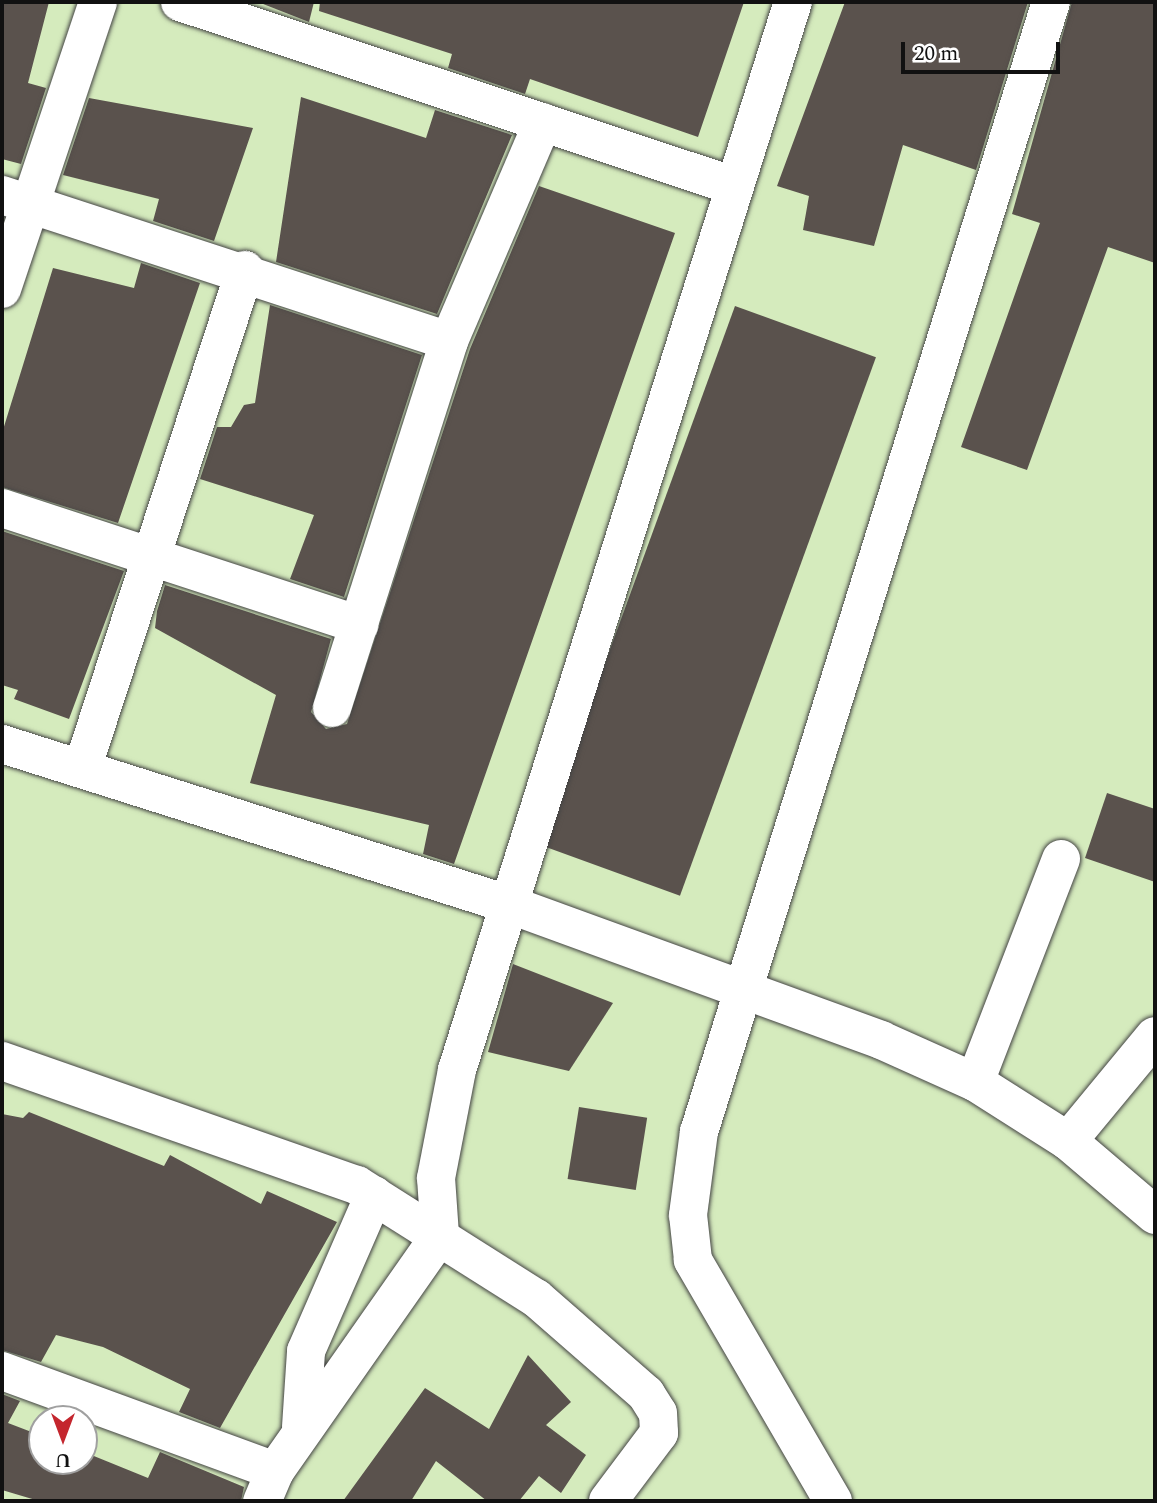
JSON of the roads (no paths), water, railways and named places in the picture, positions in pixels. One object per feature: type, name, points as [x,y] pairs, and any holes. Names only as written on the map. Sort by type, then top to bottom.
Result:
[{"type":"street","points":[[2,289],[15,200],[98,2]]},
{"type":"street","points":[[180,2],[734,186]]},
{"type":"street","points":[[2,1371],[269,1486],[301,1427],[440,1235],[436,1178],[457,1070],[793,2]]},
{"type":"street","points":[[833,1501],[693,1260],[688,1215],[699,1132],[740,991],[1051,2]]},
{"type":"street","points":[[332,708],[449,341],[543,122]]},
{"type":"street","points":[[15,200],[245,270],[449,341]]},
{"type":"street","points":[[82,769],[157,554],[245,270]]},
{"type":"street","points":[[2,508],[157,554],[359,625]]},
{"type":"street","points":[[2,744],[508,904],[975,1082],[1068,1142],[1155,1215]]},
{"type":"street","points":[[975,1082],[1060,859]]},
{"type":"street","points":[[1068,1142],[1155,1036]]},
{"type":"street","points":[[2,1061],[374,1195],[536,1298],[646,1394],[658,1413],[659,1433],[608,1501]]},
{"type":"street","points":[[301,1427],[306,1350],[374,1195]]}]
